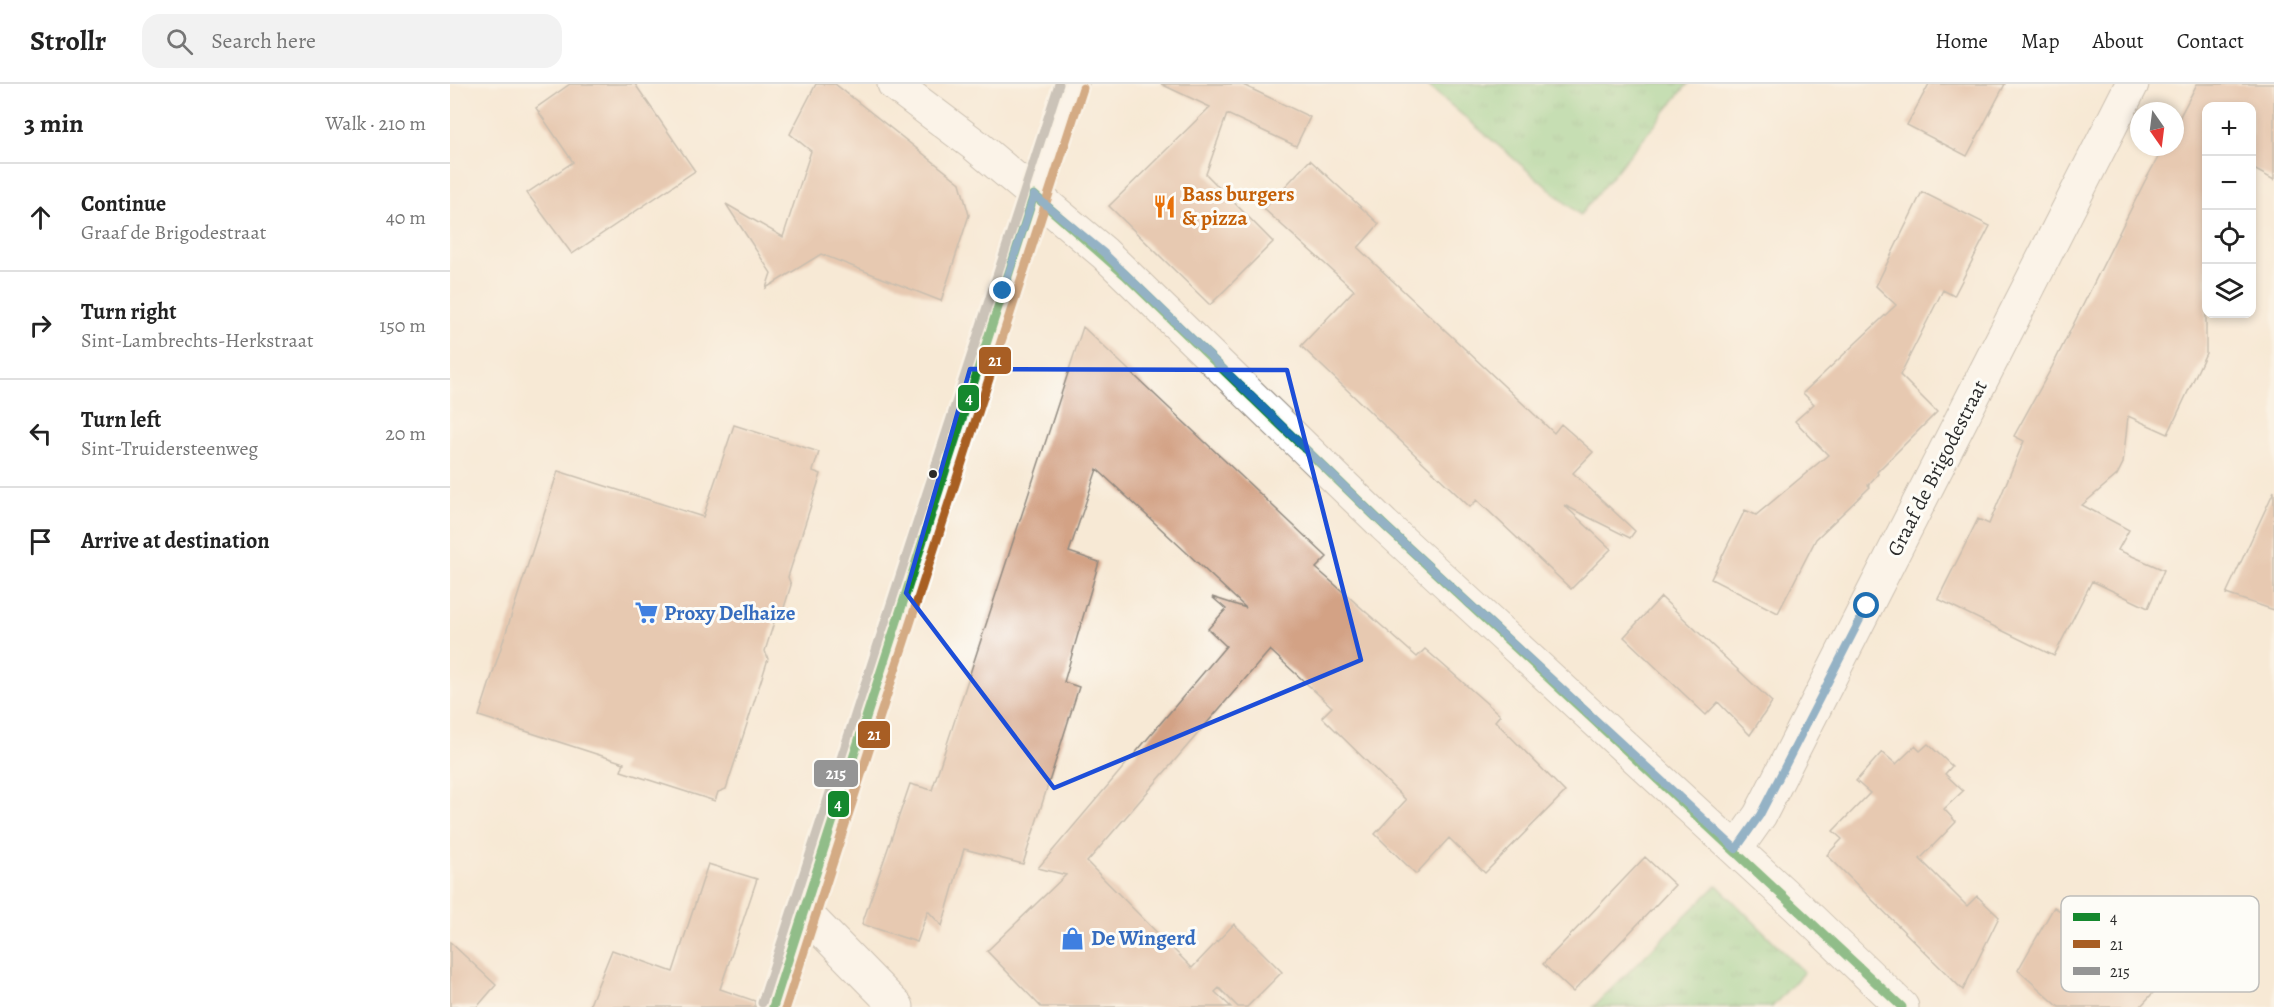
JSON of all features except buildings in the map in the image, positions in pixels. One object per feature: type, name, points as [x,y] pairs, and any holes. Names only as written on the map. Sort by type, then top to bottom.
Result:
[{"type":"street","points":[[894,84],[975,145],[1104,253],[1384,525],[1736,849],[1902,1007]]},
{"type":"street","points":[[772,1007],[1034,195],[1072,84]]},
{"type":"street","name":"Graaf de Brigodestraat","points":[[1736,849],[1760,815],[2132,84]]},
{"type":"street","points":[[804,912],[897,1007]]},
{"type":"highlighted area","points":[[970,369],[1287,370],[1361,660],[1054,788],[906,593]]},
{"type":"green space","points":[[1426,84],[1688,84],[1580,215]]},
{"type":"green space","points":[[1717,885],[1804,972],[1772,1007],[1593,1007]]},
{"type":"transit line","name":"215","points":[[762,1003],[1059,84]]},
{"type":"transit line","name":"21","points":[[786,1007],[1083,88]]},
{"type":"transit line","name":"4","points":[[1034,195],[1125,275],[1386,527],[1902,1007]]},
{"type":"transit line","name":"4","points":[[773,1007],[1034,195]]},
{"type":"place","name":"Bass burgers & pizza","points":[[1164,206]]},
{"type":"place","name":"Proxy Delhaize","points":[[646,613]]},
{"type":"place","name":"De Wingerd","points":[[1073,938]]},
{"type":"route","points":[[1003,291],[1034,195],[1104,253],[1384,525],[1736,849],[1760,815],[1867,606]]}]
